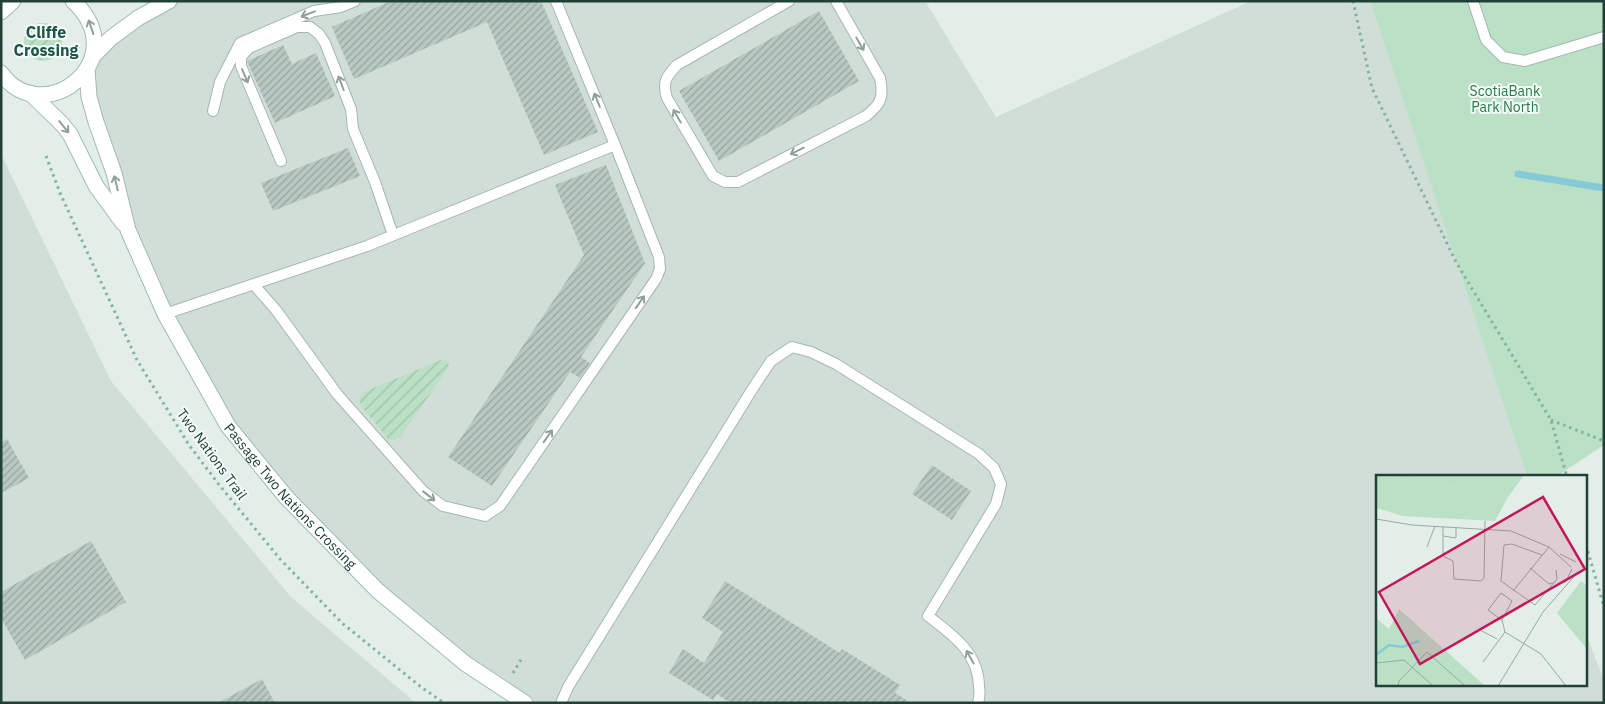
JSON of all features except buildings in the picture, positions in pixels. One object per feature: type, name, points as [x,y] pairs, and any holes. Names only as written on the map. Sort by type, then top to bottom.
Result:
[{"type":"main road","points":[[1,12],[13,1]]},
{"type":"main road","name":"Passage Two Nations Crossing","points":[[73,1],[83,10],[91,24],[95,40],[90,63],[89,97],[114,173],[128,230],[165,314],[228,426],[286,497],[378,591],[466,664],[525,703]]},
{"type":"main road","points":[[1,73],[8,86],[30,93],[43,95],[56,93],[68,88],[78,80],[111,38],[138,18],[169,1]]},
{"type":"main road","name":"Passage Two Nations Crossing","points":[[30,93],[70,134],[96,186],[128,230]]},
{"type":"lane","points":[[213,111],[220,82],[240,43],[314,11],[341,7],[355,1]]},
{"type":"lane","points":[[254,285],[276,310],[337,394],[422,491],[443,506],[485,516],[500,506],[656,279],[660,269],[659,257],[616,145],[556,1]]},
{"type":"lane","points":[[789,1],[677,64],[668,74],[664,87],[666,98],[713,176],[726,182],[738,182],[866,116],[878,106],[883,92],[880,78],[836,1]]},
{"type":"lane","points":[[1473,1],[1486,40],[1503,57],[1525,60],[1604,38]]},
{"type":"lane","points":[[281,161],[241,66],[241,57],[244,52],[257,44],[297,27],[310,27],[325,43],[351,109],[353,130],[393,235]]},
{"type":"lane","points":[[165,314],[367,246],[616,145]]},
{"type":"lane","points":[[561,703],[568,687],[753,388],[771,361],[792,347],[811,352],[836,364],[978,454],[994,468],[1001,484],[996,504],[928,616],[954,636],[968,651],[979,674],[980,698],[978,703]]},
{"type":"path","points":[[1353,1],[1372,88],[1456,262],[1551,420],[1567,475]]},
{"type":"path","name":"Two Nations Trail","points":[[46,156],[60,193],[137,360],[189,445],[280,559],[342,623],[444,703]]},
{"type":"path","points":[[1551,420],[1604,441]]},
{"type":"path","points":[[1588,552],[1604,607]]},
{"type":"shaded area","points":[[169,1],[925,1],[996,117],[1251,1],[1370,1],[1527,475],[1376,475],[1376,686],[1588,686],[1588,639],[1604,680],[1604,703],[525,703],[378,591],[228,426],[165,314],[96,122],[93,56]]},
{"type":"shaded area","points":[[1,154],[111,381],[291,597],[416,703],[1,703]]},
{"type":"green space","name":"ScotiaBank Park North","points":[[1370,1],[1604,1],[1604,445],[1559,475],[1527,475]]},
{"type":"green space","points":[[43,23],[57,28],[62,42],[57,56],[43,61],[29,56],[24,42],[29,28]]},
{"type":"green space","points":[[443,359],[448,361],[449,367],[400,437],[394,440],[388,439],[361,406],[359,399],[364,392]]},
{"type":"waterway","points":[[1518,174],[1604,188]]},
{"type":"district","name":"Cliffe Crossing","points":[[46,41]]}]
